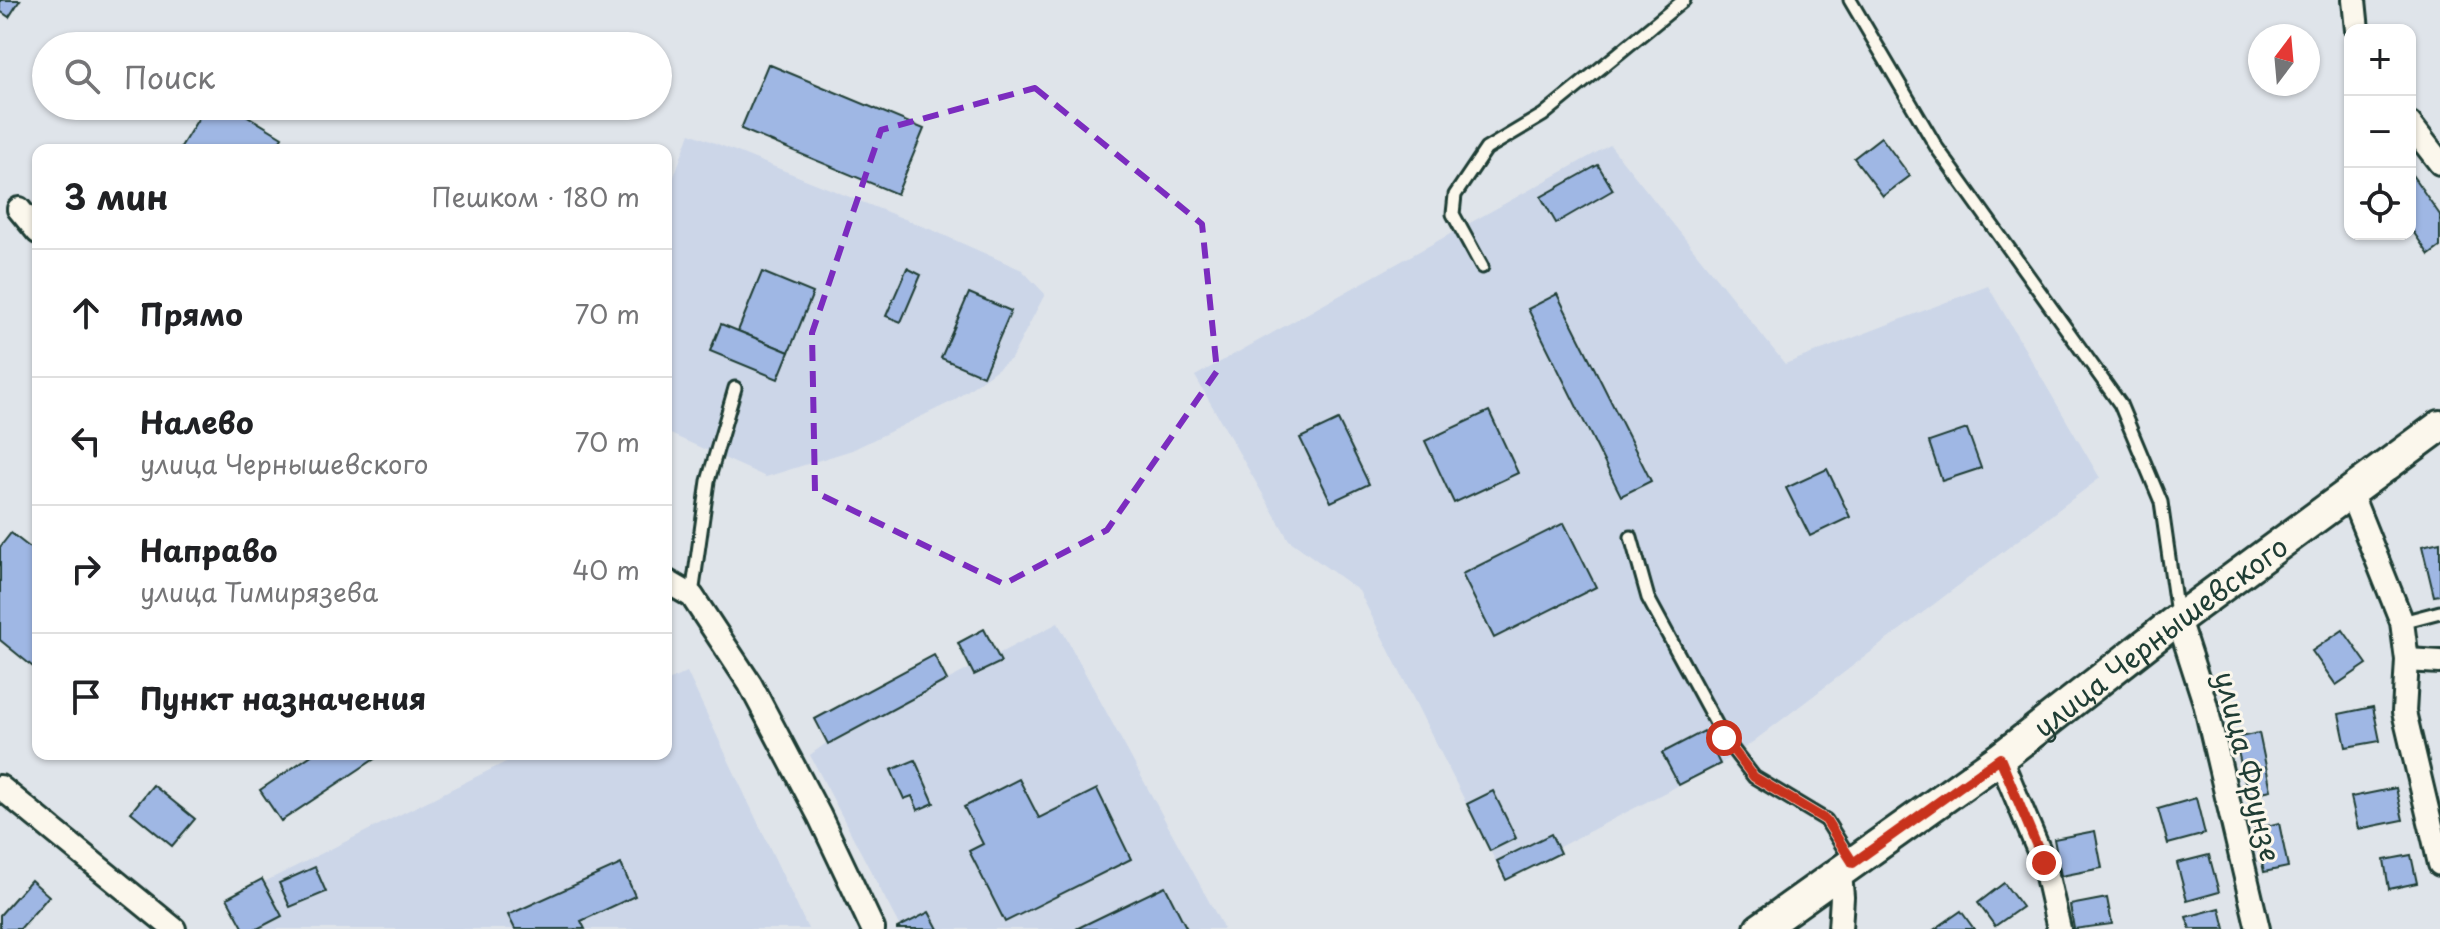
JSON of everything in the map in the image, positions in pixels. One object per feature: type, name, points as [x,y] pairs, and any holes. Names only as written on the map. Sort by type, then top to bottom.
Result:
[{"type":"main road","name":"улица Чернышевского","points":[[1760,929],[2000,758],[2178,619],[2440,426]]},
{"type":"street","points":[[2354,0],[2356,24]]},
{"type":"street","points":[[2416,132],[2440,163]]},
{"type":"street","points":[[19,209],[32,225]]},
{"type":"street","points":[[2350,492],[2402,622],[2407,660],[2404,712],[2440,864]]},
{"type":"street","points":[[672,584],[692,596],[750,684],[819,815],[873,929]]},
{"type":"street","name":"улица Фрунзе","points":[[2178,619],[2205,703],[2258,929]]},
{"type":"street","points":[[2407,660],[2440,662]]},
{"type":"street","points":[[2000,758],[2044,863],[2059,929]]},
{"type":"street","points":[[0,787],[174,929]]},
{"type":"street","points":[[1840,929],[1847,868]]},
{"type":"lane","points":[[1482,267],[1453,214],[1455,195],[1486,149],[1543,115],[1684,0]]},
{"type":"lane","points":[[1850,0],[1937,148],[2120,404],[2161,502],[2178,619]]},
{"type":"lane","points":[[692,596],[708,481],[735,388]]},
{"type":"lane","points":[[1631,537],[1648,598],[1724,738],[1754,777],[1826,820],[1847,868]]},
{"type":"lane","points":[[2402,622],[2440,612]]},
{"type":"highlighted area","points":[[1035,88],[1202,224],[1217,371],[1107,530],[1004,584],[815,492],[812,333],[881,130]]},
{"type":"shaded area","points":[[690,133],[932,230],[1022,270],[1045,294],[1011,359],[953,401],[852,450],[766,477],[672,435],[672,182]]},
{"type":"shaded area","points":[[1610,145],[1785,364],[1988,286],[2100,478],[1746,747],[1720,764],[1503,876],[1359,591],[1289,540],[1195,376]]},
{"type":"shaded area","points":[[1058,623],[1224,929],[901,929],[810,755],[829,741]]},
{"type":"shaded area","points":[[687,672],[808,929],[245,929],[230,899],[510,760],[672,760],[672,679]]},
{"type":"building","points":[[0,0],[20,0],[9,17],[0,11]]},
{"type":"building","points":[[768,64],[924,129],[897,194],[741,129]]},
{"type":"building","points":[[197,120],[254,120],[282,137],[278,144],[183,144]]},
{"type":"building","points":[[1881,137],[1910,176],[1883,196],[1854,158]]},
{"type":"building","points":[[1598,165],[1613,190],[1556,223],[1541,197]]},
{"type":"building","points":[[2416,181],[2440,215],[2440,247],[2429,255],[2416,236]]},
{"type":"building","points":[[907,268],[921,275],[901,322],[886,316]]},
{"type":"building","points":[[762,272],[813,293],[789,352],[738,331]]},
{"type":"building","points":[[969,293],[1011,311],[983,376],[941,358]]},
{"type":"building","points":[[1557,294],[1651,481],[1621,496],[1528,309]]},
{"type":"building","points":[[721,324],[789,352],[778,379],[710,351]]},
{"type":"building","points":[[1489,411],[1518,473],[1454,503],[1425,441]]},
{"type":"building","points":[[1338,420],[1369,484],[1331,502],[1300,438]]},
{"type":"building","points":[[1967,429],[1981,468],[1942,481],[1929,442]]},
{"type":"building","points":[[1827,469],[1850,517],[1810,536],[1786,488]]},
{"type":"building","points":[[1564,523],[1596,587],[1494,638],[1462,574]]},
{"type":"building","points":[[11,533],[32,549],[32,666],[0,640],[0,547]]},
{"type":"building","points":[[2440,542],[2440,595],[2434,596],[2422,546]]},
{"type":"building","points":[[984,629],[1001,662],[974,675],[958,643]]},
{"type":"building","points":[[2343,630],[2367,664],[2336,685],[2312,651]]},
{"type":"building","points":[[934,655],[947,680],[828,744],[815,719]]},
{"type":"building","points":[[2373,707],[2380,741],[2346,747],[2339,714]]},
{"type":"building","points":[[1704,731],[1720,764],[1679,785],[1662,753]]},
{"type":"building","points":[[2259,733],[2271,790],[2248,795],[2235,738]]},
{"type":"building","points":[[304,760],[373,760],[281,821],[260,790]]},
{"type":"building","points":[[915,760],[934,803],[918,810],[912,796],[904,799],[891,770]]},
{"type":"building","points":[[1019,779],[1039,818],[1097,789],[1131,859],[1005,922],[969,851],[983,844],[964,807]]},
{"type":"building","points":[[153,785],[195,819],[172,846],[131,812]]},
{"type":"building","points":[[2396,788],[2403,820],[2358,829],[2351,797]]},
{"type":"building","points":[[1493,791],[1516,838],[1490,851],[1467,804]]},
{"type":"building","points":[[2196,798],[2205,834],[2168,844],[2158,809]]},
{"type":"building","points":[[2279,823],[2288,867],[2264,872],[2255,829]]},
{"type":"building","points":[[2095,831],[2102,868],[2061,876],[2054,839]]},
{"type":"building","points":[[1551,834],[1560,853],[1506,880],[1497,861]]},
{"type":"building","points":[[2209,855],[2219,892],[2187,901],[2177,863]]},
{"type":"building","points":[[2411,855],[2417,883],[2389,889],[2384,860]]},
{"type":"building","points":[[621,864],[635,896],[581,921],[585,929],[515,929],[508,915]]},
{"type":"building","points":[[315,867],[326,892],[290,907],[279,883]]},
{"type":"building","points":[[262,879],[282,916],[257,929],[244,929],[227,898]]},
{"type":"building","points":[[31,880],[49,896],[20,929],[0,929],[0,915]]},
{"type":"building","points":[[2004,883],[2022,907],[1995,926],[1978,903]]},
{"type":"building","points":[[1165,886],[1187,929],[1076,929]]},
{"type":"building","points":[[2107,898],[2112,924],[2074,929],[2070,905]]},
{"type":"building","points":[[2220,908],[2225,929],[2190,929],[2186,917]]},
{"type":"building","points":[[1961,911],[1974,929],[1935,929]]},
{"type":"building","points":[[929,912],[938,929],[897,929],[897,928]]},
{"type":"route","points":[[1724,738],[1754,777],[1826,820],[1853,863],[2000,758],[2044,863]]}]
